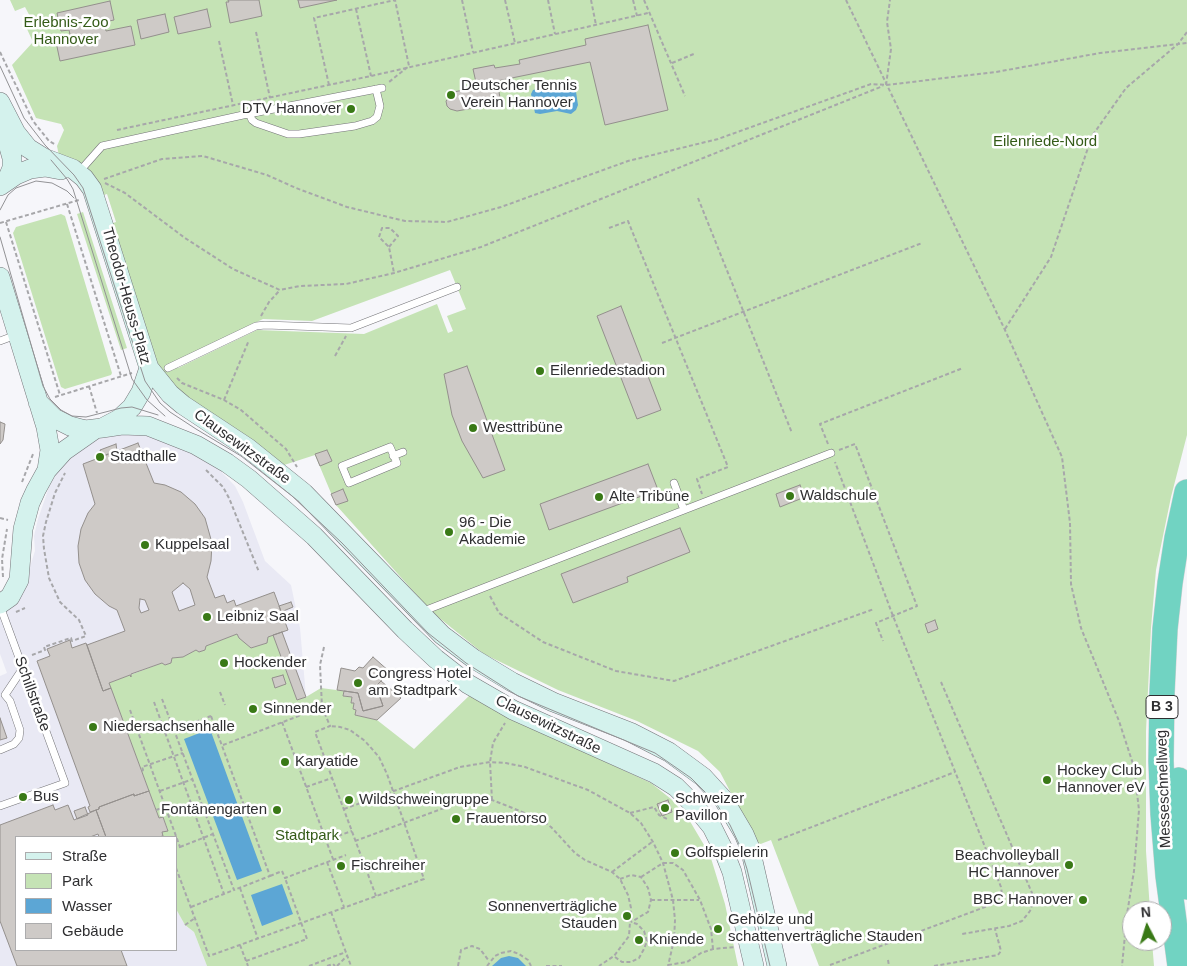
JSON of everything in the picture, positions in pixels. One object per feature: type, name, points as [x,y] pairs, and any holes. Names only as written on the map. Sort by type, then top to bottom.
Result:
[{"type":"highway","name":"Messeschnellweg","points":[[1178,881],[1161,761],[1162,693],[1165,629],[1170,583],[1187,492]]},
{"type":"highway","name":"Messeschnellweg","points":[[1180,966],[1178,881],[1181,812],[1178,760],[1178,694],[1187,587]]},
{"type":"highway","points":[[1181,812],[1187,842]]},
{"type":"highway","points":[[1166,966],[1163,920],[1178,881]]},
{"type":"street","points":[[0,102],[16,133],[28,148],[44,158],[66,165],[90,183]]},
{"type":"street","points":[[0,116],[12,158],[12,168],[4,183]]},
{"type":"street","points":[[4,183],[25,171],[45,168],[71,172],[90,183]]},
{"type":"street","name":"Theodor-Heuss-Platz","points":[[90,183],[149,368],[141,392],[132,406],[119,419],[98,429]]},
{"type":"street","points":[[0,277],[38,402],[46,411],[63,423],[77,428],[98,429]]},
{"type":"street","name":"Clausewitzstraße","points":[[149,368],[170,394],[183,405],[248,448],[304,493],[442,635],[474,659],[512,682],[553,702],[630,732],[669,752],[702,777],[724,800],[750,848],[777,966]]},
{"type":"street","name":"Schillstraße","points":[[38,402],[57,471]]},
{"type":"street","name":"Clausewitzstraße","points":[[98,429],[122,425],[148,426],[196,445],[227,463],[249,479],[314,536],[405,630],[436,659],[468,684],[513,710],[654,773],[676,787],[712,827],[723,849],[732,872],[754,966]]},
{"type":"street","name":"Schillstraße","points":[[0,604],[14,592],[19,580],[26,516],[36,490],[57,471],[64,451],[98,429]]},
{"type":"lane","points":[[90,183],[102,146],[249,114],[379,89],[380,106],[377,117],[372,121],[355,126],[288,134],[256,123],[249,114]]},
{"type":"lane","points":[[168,368],[256,326],[351,328],[457,287]]},
{"type":"lane","points":[[0,341],[18,334]]},
{"type":"lane","points":[[390,447],[393,456],[396,464],[349,483],[342,466],[390,447]]},
{"type":"lane","points":[[393,456],[402,452]]},
{"type":"lane","points":[[419,612],[831,453]]},
{"type":"lane","points":[[674,484],[684,510]]},
{"type":"lane","name":"Schillstraße","points":[[0,604],[64,783],[0,806]]},
{"type":"lane","points":[[0,750],[14,744],[19,738],[20,730],[10,701],[5,695],[23,668]]},
{"type":"path","points":[[329,85],[314,18],[395,0],[409,66]]},
{"type":"path","points":[[462,0],[474,52]]},
{"type":"path","points":[[505,0],[514,43]]},
{"type":"path","points":[[548,0],[555,34]]},
{"type":"path","points":[[590,0],[596,25]]},
{"type":"path","points":[[633,0],[637,16]]},
{"type":"path","points":[[644,0],[685,96]]},
{"type":"path","points":[[846,0],[1005,330],[1062,457],[1070,523],[1071,584],[1080,628],[1119,722],[1134,767],[1139,810],[1134,871],[1127,914],[1122,966]]},
{"type":"path","points":[[886,85],[891,49],[887,22],[890,0]]},
{"type":"path","points":[[356,9],[371,76]]},
{"type":"path","points":[[117,130],[371,76],[648,13]]},
{"type":"path","points":[[256,32],[270,98]]},
{"type":"path","points":[[1005,330],[1051,257],[1092,136],[1126,88],[1178,44],[1187,32]]},
{"type":"path","points":[[218,41],[233,105]]},
{"type":"path","points":[[0,223],[67,204],[90,183],[162,159],[202,156],[267,175],[296,188],[347,206],[405,221],[447,222],[501,207],[628,161],[718,139],[871,84],[886,85],[996,72],[1100,53],[1187,43]]},
{"type":"path","points":[[0,52],[33,121],[49,141],[56,146]]},
{"type":"path","points":[[672,63],[696,53]]},
{"type":"path","points":[[379,89],[409,66]]},
{"type":"path","points":[[90,183],[125,192],[185,238],[233,269],[280,290],[300,286],[346,284],[394,273],[481,247],[886,85]]},
{"type":"path","points":[[698,198],[792,434]]},
{"type":"path","points":[[6,222],[60,395],[122,376],[67,204]]},
{"type":"path","points":[[609,228],[628,221],[728,467],[697,479],[705,502]]},
{"type":"path","points":[[389,247],[398,236],[390,228],[382,228],[379,237],[389,247],[394,273]]},
{"type":"path","points":[[662,343],[922,243]]},
{"type":"path","points":[[224,400],[256,326],[269,302],[280,290]]},
{"type":"path","points":[[335,356],[351,328]]},
{"type":"path","points":[[168,368],[182,383],[224,400],[241,410],[286,449],[298,469]]},
{"type":"path","points":[[830,965],[993,904],[1000,900],[1002,895],[1001,887],[893,616],[820,424],[963,368]]},
{"type":"path","points":[[89,386],[98,429]]},
{"type":"path","points":[[831,453],[855,444],[917,606],[876,623],[883,641]]},
{"type":"path","points":[[200,464],[223,487],[259,572]]},
{"type":"path","points":[[32,655],[45,650],[44,647],[71,638],[72,640],[86,636],[79,620],[60,602],[49,578],[43,536],[55,493],[57,471]]},
{"type":"path","points":[[0,518],[8,520]]},
{"type":"path","points":[[485,587],[499,613],[543,642],[616,671],[674,681],[874,609]]},
{"type":"path","points":[[324,647],[320,665],[322,707],[330,726]]},
{"type":"path","points":[[940,682],[1032,893],[1033,902],[1030,911],[1022,921],[1009,926],[962,934]]},
{"type":"path","points":[[220,692],[225,705]]},
{"type":"path","points":[[162,699],[234,890]]},
{"type":"path","points":[[154,702],[224,894]]},
{"type":"path","points":[[293,704],[297,716]]},
{"type":"path","points":[[222,745],[322,707]]},
{"type":"path","points":[[130,710],[176,836]]},
{"type":"path","points":[[492,800],[490,762],[493,743],[513,710]]},
{"type":"path","points":[[174,730],[211,716],[270,876]]},
{"type":"path","points":[[282,722],[333,859]]},
{"type":"path","points":[[178,873],[209,956],[424,879],[387,774],[372,748],[350,730],[340,727],[330,726],[315,732],[376,896]]},
{"type":"path","points":[[142,771],[142,767],[183,753]]},
{"type":"path","points":[[344,809],[460,767],[490,762],[506,763],[540,771],[588,790],[630,813],[641,823],[663,863],[672,900],[675,920],[673,944],[668,966],[687,962],[701,953],[714,949],[749,945]]},
{"type":"path","points":[[778,840],[955,772]]},
{"type":"path","points":[[306,788],[332,778]]},
{"type":"path","points":[[160,791],[192,780]]},
{"type":"path","points":[[356,841],[404,822],[479,798],[492,800],[542,820],[575,853],[585,860],[612,872],[620,879],[628,895],[631,908],[629,936],[614,956],[606,964],[599,966]]},
{"type":"path","points":[[156,810],[165,807]]},
{"type":"path","points":[[630,813],[654,807],[659,815],[667,819]]},
{"type":"path","points":[[326,840],[352,830]]},
{"type":"path","points":[[178,842],[180,847],[213,834]]},
{"type":"path","points":[[612,872],[642,848],[653,842]]},
{"type":"path","points":[[285,878],[346,855]]},
{"type":"path","points":[[327,862],[344,907]]},
{"type":"path","points":[[620,879],[631,875],[641,877],[663,863],[673,863],[682,870],[700,900],[710,929],[714,949]]},
{"type":"path","points":[[191,907],[282,871],[307,938],[246,961]]},
{"type":"path","points":[[631,922],[648,912],[651,900],[648,888],[641,877]]},
{"type":"path","points":[[240,888],[258,939]]},
{"type":"path","points":[[651,900],[700,900]]},
{"type":"path","points":[[331,912],[351,966]]},
{"type":"path","points":[[185,925],[195,918]]},
{"type":"path","points":[[614,956],[622,962],[631,962],[639,958],[647,942],[644,931],[637,924],[631,922]]},
{"type":"path","points":[[934,966],[998,955],[1001,951],[995,928]]},
{"type":"path","points":[[647,942],[673,944]]},
{"type":"path","points":[[240,945],[248,966]]},
{"type":"path","points":[[458,966],[461,950],[472,946],[480,949],[489,961]]},
{"type":"path","points":[[487,966],[489,961],[501,952],[510,951],[528,960],[531,966]]},
{"type":"path","points":[[309,966],[346,952]]},
{"type":"path","points":[[327,966],[333,964],[336,966],[347,956]]},
{"type":"path","points":[[888,960],[889,966]]},
{"type":"path","points":[[546,966],[562,966]]},
{"type":"shaded area","points":[[116,432],[158,437],[210,460],[235,486],[265,561],[291,585],[300,628],[306,697],[136,756],[159,818],[163,817],[168,831],[163,836],[15,836],[15,951],[178,951],[178,913],[185,925],[194,932],[207,966],[0,966],[0,676],[7,673],[0,654],[0,610],[27,576],[35,551],[34,536],[38,519],[49,487],[64,461],[98,439]]},
{"type":"green space","points":[[10,0],[1187,0],[1187,435],[1171,497],[1156,570],[1151,628],[1146,731],[1146,851],[1149,901],[1122,901],[1122,951],[1153,951],[1154,966],[819,966],[771,840],[758,845],[720,772],[698,751],[637,721],[558,690],[484,654],[432,612],[336,505],[315,455],[281,466],[174,388],[158,365],[110,224],[116,222],[107,194],[101,196],[59,156],[57,146],[64,130],[61,124],[36,118],[12,65],[33,42],[27,29],[34,24],[25,7],[15,11]],"holes":[[[450,270],[466,309],[447,316],[453,331],[448,333],[437,304],[364,334],[257,330],[178,368],[173,363],[263,319],[312,321]]]},
{"type":"green space","points":[[83,212],[127,348],[121,350],[77,214]]},
{"type":"green space","points":[[61,214],[65,216],[112,373],[111,375],[65,389],[61,387],[13,233],[16,227]]},
{"type":"green space","name":"Stadtpark","points":[[237,634],[239,638],[252,648],[267,643],[268,637],[273,635],[297,700],[321,688],[344,691],[343,696],[352,697],[351,703],[354,703],[355,715],[377,720],[414,749],[471,694],[509,717],[651,783],[671,799],[688,818],[710,855],[725,904],[738,966],[207,966],[194,932],[185,925],[178,913],[178,836],[163,836],[162,832],[168,830],[163,817],[159,818],[109,683],[162,663],[165,665],[171,663],[172,658],[183,657],[196,650],[199,652],[205,650],[206,646]]},
{"type":"water","points":[[571,81],[575,85],[578,105],[576,110],[571,114],[557,111],[535,113],[531,94],[533,90]]},
{"type":"water","points":[[210,729],[262,871],[237,880],[184,739]]},
{"type":"water","points":[[282,884],[293,914],[262,926],[251,895]]},
{"type":"water","points":[[509,956],[518,958],[526,966],[492,966],[501,958]]},
{"type":"building","points":[[228,0],[259,0],[262,16],[230,23],[226,2],[229,2]]},
{"type":"building","points":[[298,0],[337,0],[300,8]]},
{"type":"building","points":[[110,1],[114,20],[104,22],[106,31],[131,26],[135,45],[60,61],[56,42],[71,39],[69,30],[61,31],[57,13]]},
{"type":"building","points":[[207,9],[211,27],[178,34],[174,17]]},
{"type":"building","points":[[165,14],[169,32],[141,39],[137,20]]},
{"type":"building","points":[[648,25],[668,110],[605,125],[590,62],[497,81],[501,103],[457,111],[447,106],[446,101],[454,92],[477,87],[473,69],[494,65],[495,68],[520,64],[519,60],[586,45],[585,39]]},
{"type":"building","points":[[621,306],[661,410],[637,419],[597,316]]},
{"type":"building","name":"Westtribüne","points":[[467,366],[505,470],[483,478],[462,441],[452,415],[444,374]]},
{"type":"building","points":[[0,422],[5,424],[3,440],[0,444]]},
{"type":"building","points":[[138,443],[154,483],[165,485],[181,492],[195,504],[205,518],[212,543],[211,561],[207,577],[215,598],[224,595],[227,603],[234,600],[236,606],[274,592],[288,630],[268,637],[267,643],[251,648],[237,634],[206,646],[205,650],[199,652],[196,650],[183,657],[172,658],[171,663],[165,665],[162,663],[131,674],[131,677],[130,675],[109,683],[111,688],[103,691],[87,645],[125,631],[117,610],[95,594],[85,580],[79,563],[78,546],[81,529],[88,513],[95,504],[83,464]],"holes":[[[183,583],[190,589],[195,605],[179,611],[172,592]],[[140,599],[145,600],[149,610],[141,613],[139,608]]]},
{"type":"building","points":[[116,444],[117,451],[102,456],[100,450]]},
{"type":"building","points":[[327,450],[332,461],[320,466],[315,454]]},
{"type":"building","name":"Alte Tribüne","points":[[648,464],[658,490],[549,530],[540,504]]},
{"type":"building","name":"Waldschule","points":[[800,485],[805,497],[780,507],[776,494]]},
{"type":"building","points":[[343,489],[348,501],[336,505],[331,494]]},
{"type":"building","name":"96 - Die Akademie","points":[[680,528],[690,552],[627,577],[628,582],[573,603],[561,574]]},
{"type":"building","points":[[291,602],[293,607],[281,612],[279,606]]},
{"type":"building","points":[[935,620],[938,629],[928,633],[925,624]]},
{"type":"building","points":[[282,632],[306,697],[297,700],[273,635]]},
{"type":"building","name":"Niedersachsenhalle","points":[[70,640],[72,648],[86,643],[103,691],[111,688],[149,791],[134,796],[134,794],[90,812],[88,807],[90,806],[37,661],[50,656],[47,649]]},
{"type":"building","name":"Congress Hotel am Stadtpark","points":[[373,657],[390,672],[376,686],[383,706],[363,711],[358,693],[337,690],[341,668],[355,671],[359,667],[363,668]]},
{"type":"building","points":[[283,675],[286,684],[275,688],[272,678]]},
{"type":"building","points":[[381,681],[401,698],[377,720],[355,715],[354,703],[351,703],[352,697],[343,696],[344,691],[358,693],[363,711],[383,706],[376,686]]},
{"type":"building","points":[[0,718],[7,738],[0,740]]},
{"type":"building","points":[[149,791],[159,818],[163,817],[168,831],[162,832],[163,836],[106,836],[96,810],[99,807],[134,794],[134,796]]},
{"type":"building","name":"Schweizer Pavillon","points":[[668,800],[672,812],[662,816],[657,804]]},
{"type":"building","points":[[53,805],[55,810],[68,805],[74,820],[96,810],[106,836],[99,836],[98,834],[93,836],[15,836],[15,951],[121,951],[127,966],[17,966],[0,921],[0,825]]},
{"type":"building","points":[[85,807],[88,815],[77,819],[74,811]]},
{"type":"tram line","points":[[0,66],[24,118],[83,188],[145,381],[160,403],[170,412],[241,456],[292,496],[342,543],[428,633],[466,663],[518,696],[655,753],[691,778],[716,803],[739,844],[747,869],[770,966]]},
{"type":"tram line","points":[[51,160],[73,189],[132,379],[147,400],[165,416]]},
{"type":"tram line","points":[[0,210],[8,195],[16,188],[36,181],[52,183],[67,191],[74,198]]},
{"type":"tram line","points":[[0,237],[43,386],[50,399],[61,410],[72,416],[86,417],[132,407],[158,415]]},
{"type":"place","name":"Deutscher Tennis Verein Hannover","points":[[451,95]]},
{"type":"place","name":"DTV Hannover","points":[[351,109]]},
{"type":"place","name":"Eilenriedestadion","points":[[540,371]]},
{"type":"place","name":"Westtribüne","points":[[473,428]]},
{"type":"place","name":"Stadthalle","points":[[100,457]]},
{"type":"place","name":"Waldschule","points":[[790,496]]},
{"type":"place","name":"Alte Tribüne","points":[[599,497]]},
{"type":"place","name":"96 - Die Akademie","points":[[449,532]]},
{"type":"place","name":"Kuppelsaal","points":[[145,545]]},
{"type":"place","name":"Leibniz Saal","points":[[207,617]]},
{"type":"place","name":"Hockender","points":[[224,663]]},
{"type":"place","name":"Congress Hotel am Stadtpark","points":[[358,683]]},
{"type":"place","name":"Sinnender","points":[[253,709]]},
{"type":"place","name":"Niedersachsenhalle","points":[[93,727]]},
{"type":"place","name":"Karyatide","points":[[285,762]]},
{"type":"place","name":"Hockey Club Hannover eV","points":[[1047,780]]},
{"type":"place","name":"Bus","points":[[23,797]]},
{"type":"place","name":"Wildschweingruppe","points":[[349,800]]},
{"type":"place","name":"Schweizer Pavillon","points":[[665,808]]},
{"type":"place","name":"Fontänengarten","points":[[277,810]]},
{"type":"place","name":"Frauentorso","points":[[456,819]]},
{"type":"place","name":"Golfspielerin","points":[[675,853]]},
{"type":"place","name":"Beachvolleyball HC Hannover","points":[[1069,865]]},
{"type":"place","name":"Fischreiher","points":[[341,866]]},
{"type":"place","name":"BBC Hannover","points":[[1083,900]]},
{"type":"place","name":"Sonnenverträgliche Stauden","points":[[627,916]]},
{"type":"place","name":"Gehölze und schattenverträgliche Stauden","points":[[718,929]]},
{"type":"place","name":"Kniende","points":[[639,940]]},
{"type":"park label","name":"Erlebnis-Zoo Hannover","points":[[66,32]]},
{"type":"park label","name":"Eilenriede-Nord","points":[[1045,142]]}]
